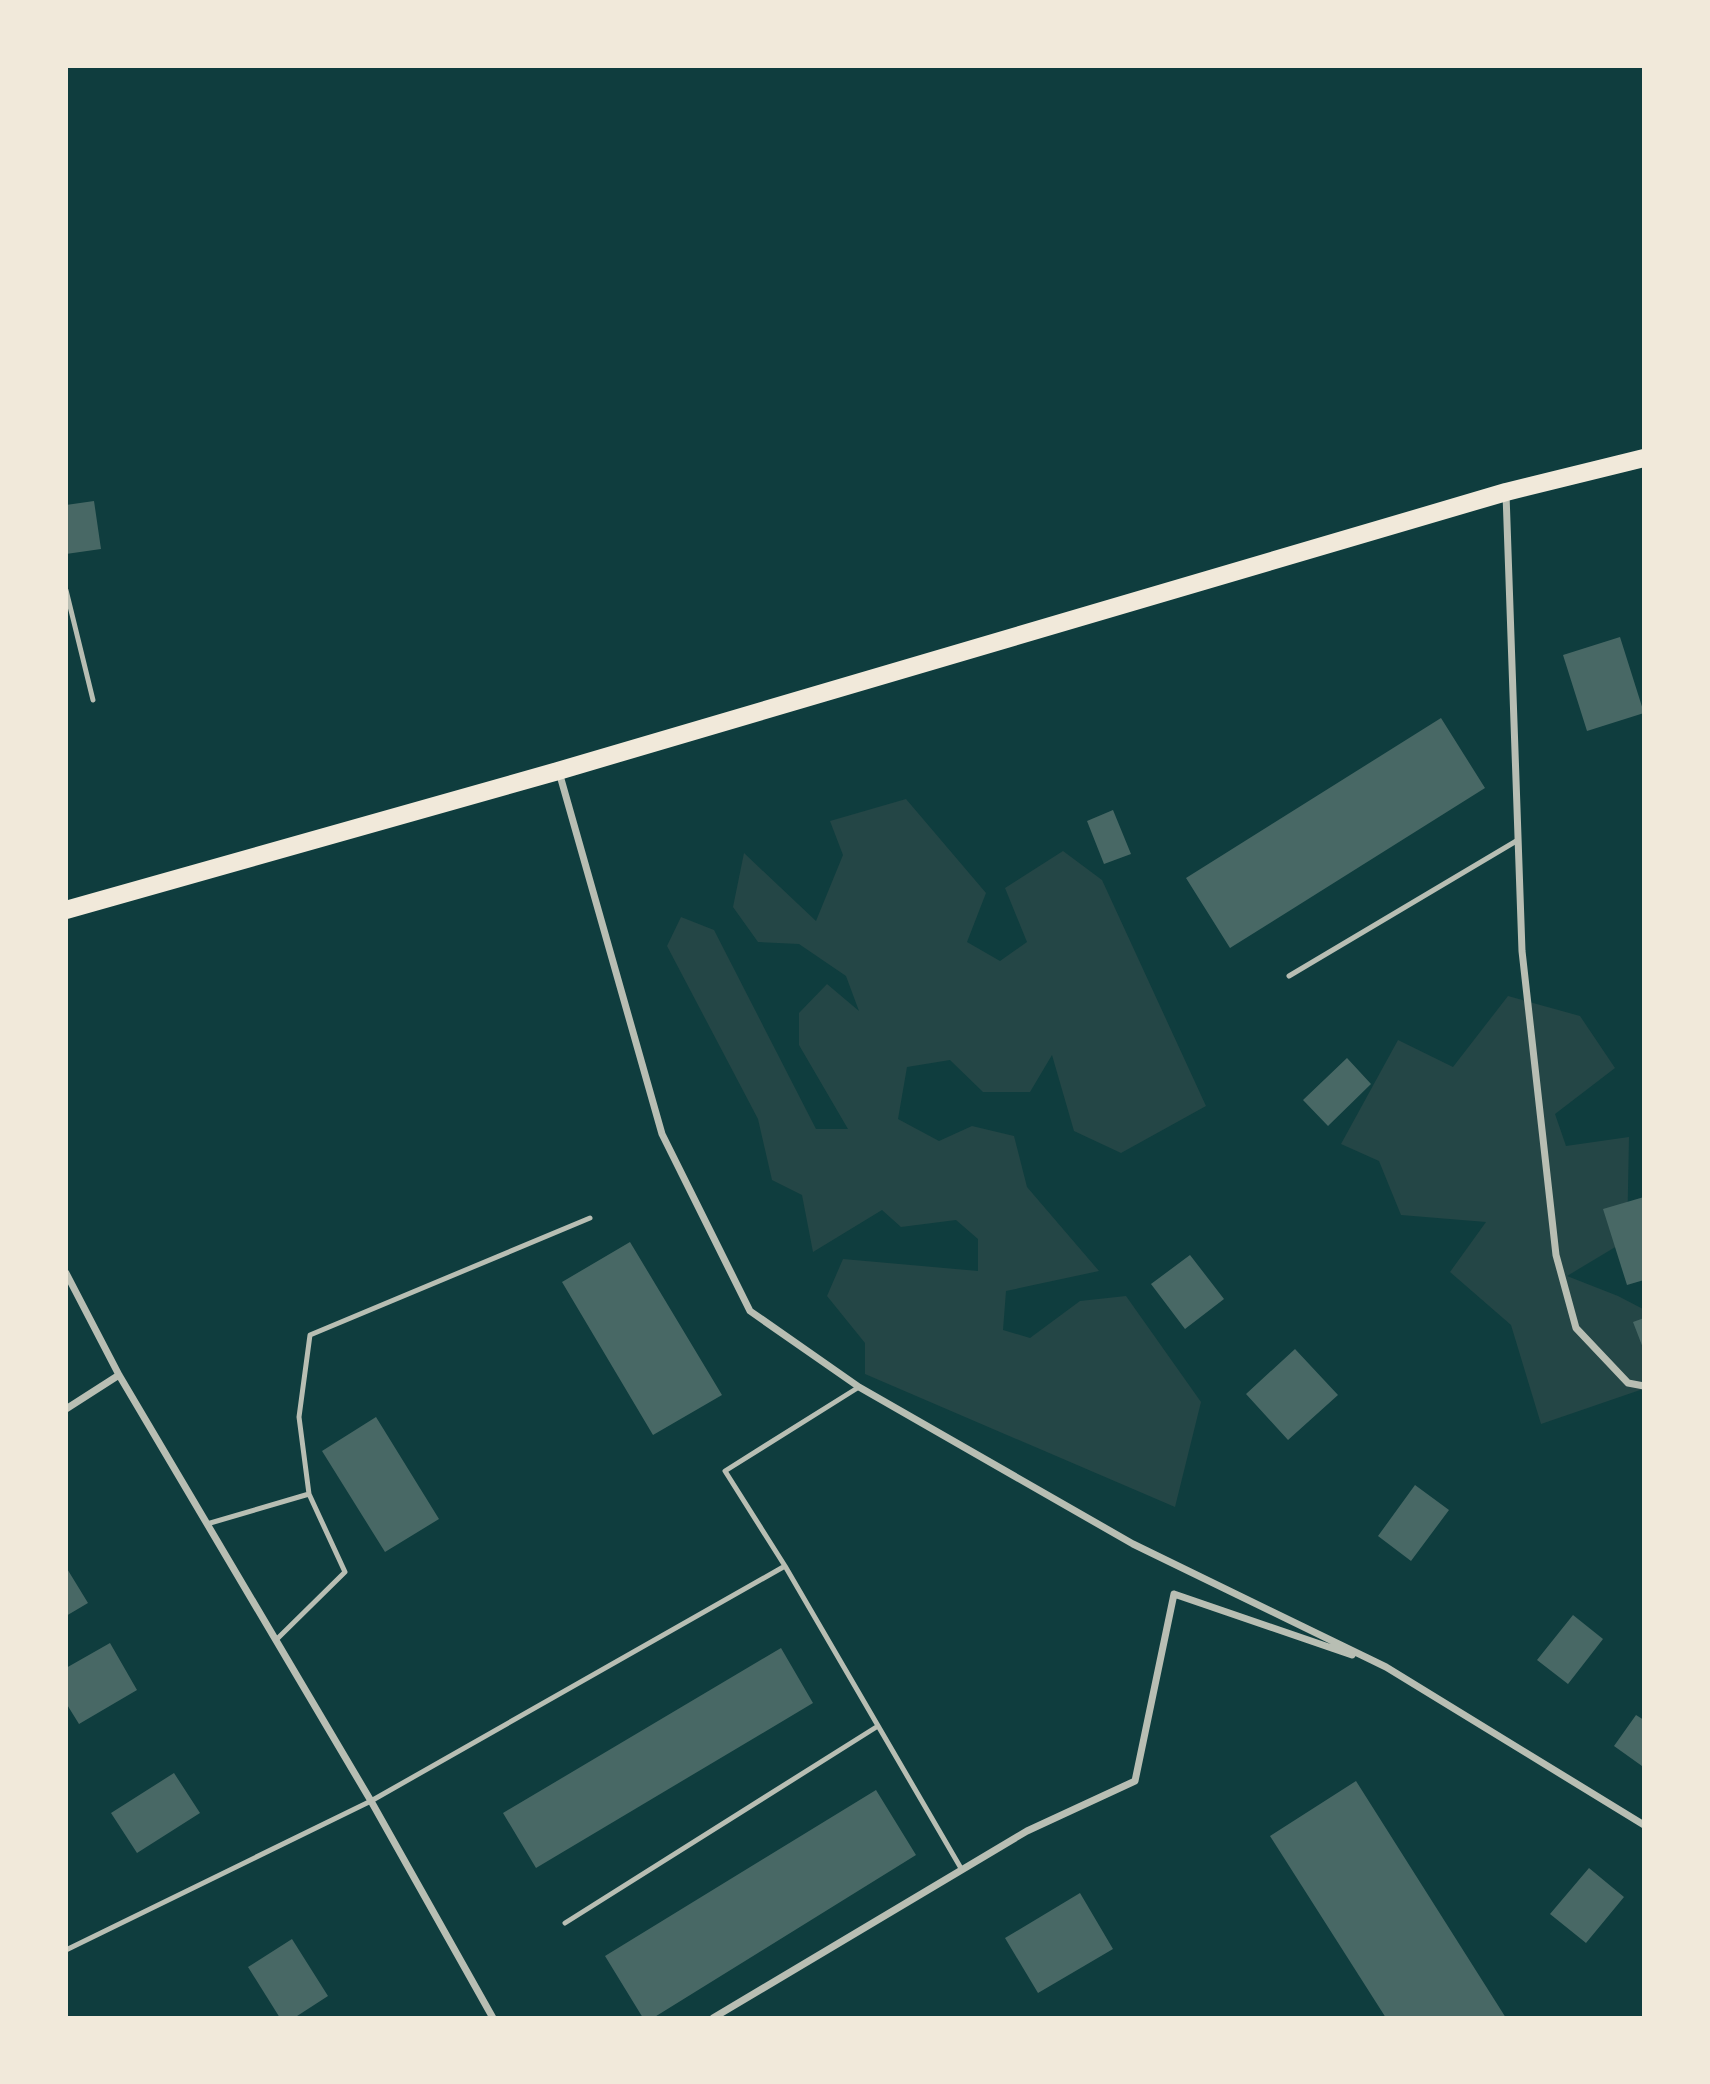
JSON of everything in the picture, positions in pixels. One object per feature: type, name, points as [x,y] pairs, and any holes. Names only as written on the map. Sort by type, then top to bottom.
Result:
[{"type":"main road","points":[[66,910],[558,771],[1506,492],[1643,457]]},
{"type":"street","points":[[1506,492],[1522,951],[1556,1255],[1576,1328],[1628,1383],[1643,1386]]},
{"type":"street","points":[[558,771],[662,1134],[750,1311],[859,1387],[1133,1544],[1386,1667],[1643,1825]]},
{"type":"street","points":[[66,1273],[119,1375],[371,1801],[492,2018]]},
{"type":"street","points":[[66,1409],[119,1375]]},
{"type":"street","points":[[713,2018],[1027,1831],[1135,1781],[1174,1594],[1386,1667]]},
{"type":"lane","points":[[66,590],[93,700]]},
{"type":"lane","points":[[1289,976],[1518,840]]},
{"type":"lane","points":[[276,1640],[345,1572],[309,1494],[299,1417],[310,1335],[590,1218]]},
{"type":"lane","points":[[859,1387],[725,1471],[785,1566],[962,1870]]},
{"type":"lane","points":[[207,1524],[309,1494]]},
{"type":"lane","points":[[66,1950],[371,1801],[785,1566]]},
{"type":"lane","points":[[565,1923],[878,1726]]},
{"type":"shaded area","points":[[906,799],[986,893],[967,942],[1000,961],[1027,942],[1005,888],[1063,851],[1102,880],[1206,1106],[1121,1153],[1074,1131],[1052,1055],[1030,1092],[983,1092],[950,1060],[907,1067],[898,1119],[939,1141],[972,1126],[1014,1136],[1027,1187],[1099,1271],[1006,1291],[1003,1330],[1030,1338],[1080,1301],[1126,1296],[1201,1402],[1175,1507],[865,1374],[865,1343],[827,1296],[843,1259],[978,1271],[978,1239],[956,1220],[901,1227],[882,1210],[813,1252],[802,1195],[772,1180],[758,1119],[667,946],[681,917],[714,930],[816,1129],[848,1129],[799,1045],[799,1013],[827,984],[859,1011],[846,976],[799,944],[758,942],[733,907],[744,853],[816,921],[843,855],[830,821]]},
{"type":"shaded area","points":[[1508,996],[1580,1016],[1615,1068],[1555,1114],[1566,1146],[1629,1137],[1627,1240],[1567,1276],[1643,1309],[1643,1389],[1541,1424],[1511,1325],[1450,1272],[1486,1222],[1401,1215],[1379,1161],[1341,1144],[1398,1040],[1453,1067]]},
{"type":"building","points":[[94,501],[101,549],[66,554],[66,505]]},
{"type":"building","points":[[1620,637],[1644,713],[1587,731],[1563,655]]},
{"type":"building","points":[[1441,718],[1485,788],[1230,948],[1186,878]]},
{"type":"building","points":[[1113,810],[1131,854],[1104,864],[1087,821]]},
{"type":"building","points":[[1347,1058],[1371,1084],[1328,1126],[1303,1100]]},
{"type":"building","points":[[1644,1197],[1644,1280],[1627,1285],[1603,1209]]},
{"type":"building","points":[[630,1242],[722,1395],[653,1435],[562,1282]]},
{"type":"building","points":[[1190,1255],[1224,1299],[1185,1329],[1151,1284]]},
{"type":"building","points":[[1644,1318],[1644,1348],[1643,1348],[1633,1322]]},
{"type":"building","points":[[1295,1349],[1338,1395],[1288,1440],[1246,1394]]},
{"type":"building","points":[[376,1417],[439,1519],[385,1552],[322,1451]]},
{"type":"building","points":[[1415,1485],[1449,1510],[1411,1561],[1378,1536]]},
{"type":"building","points":[[66,1567],[88,1603],[66,1616]]},
{"type":"building","points":[[1573,1615],[1603,1639],[1568,1684],[1537,1660]]},
{"type":"building","points":[[110,1643],[137,1690],[79,1724],[66,1703],[66,1668]]},
{"type":"building","points":[[781,1648],[813,1703],[536,1868],[503,1813]]},
{"type":"building","points":[[1636,1715],[1644,1720],[1642,1766],[1614,1746]]},
{"type":"building","points":[[174,1773],[200,1813],[137,1853],[111,1813]]},
{"type":"building","points":[[1356,1781],[1506,2018],[1386,2018],[1270,1836]]},
{"type":"building","points":[[876,1790],[916,1855],[653,2018],[643,2018],[605,1956]]},
{"type":"building","points":[[1589,1868],[1624,1897],[1586,1943],[1550,1914]]},
{"type":"building","points":[[1080,1893],[1113,1949],[1038,1993],[1005,1938]]},
{"type":"building","points":[[292,1939],[328,1996],[294,2018],[280,2018],[248,1967]]}]
